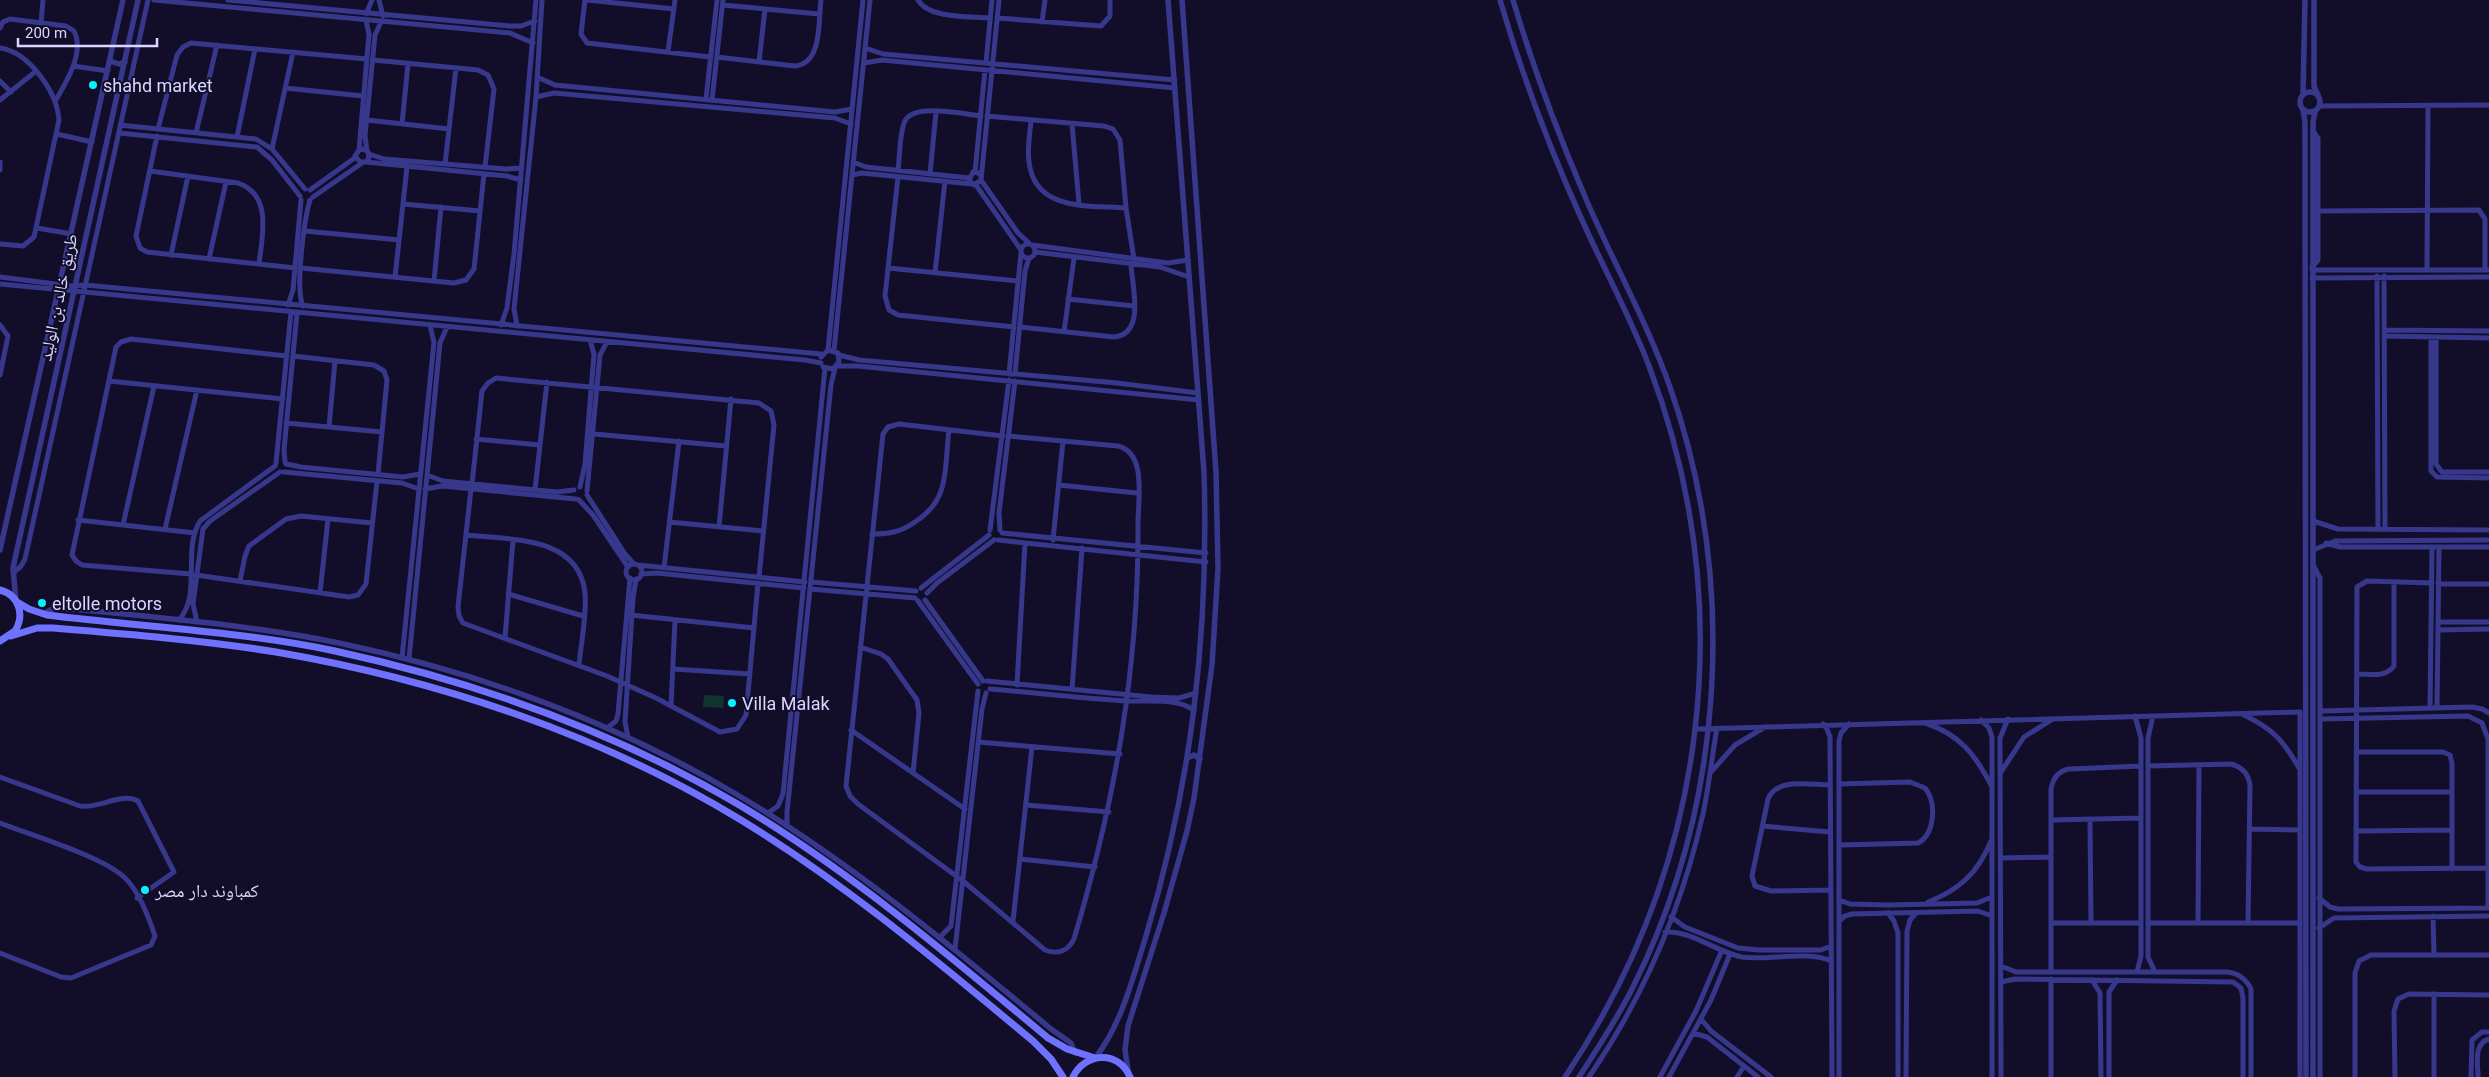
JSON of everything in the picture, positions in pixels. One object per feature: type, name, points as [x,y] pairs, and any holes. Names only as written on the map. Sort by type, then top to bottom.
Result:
[{"type":"main road","points":[[0,590],[42,614],[274,640],[395,665],[468,686],[613,741],[728,799],[849,878],[1048,1038],[1076,1052],[1095,1058],[1113,1059],[1123,1065],[1130,1076]]},
{"type":"main road","points":[[11,636],[20,620],[17,601]]},
{"type":"main road","points":[[0,641],[36,628],[53,628],[274,652],[400,679],[484,704],[544,725],[614,755],[674,784],[743,822],[849,892],[1040,1046],[1063,1077]]},
{"type":"main road","points":[[465,698],[470,693],[468,686]]},
{"type":"main road","points":[[484,704],[483,697],[488,693]]},
{"type":"main road","points":[[939,949],[943,939]]},
{"type":"main road","points":[[1073,1077],[1084,1063],[1095,1058]]},
{"type":"street","points":[[41,23],[43,0]]},
{"type":"street","name":"طريق خالد بن الوليد","points":[[0,550],[123,0]]},
{"type":"street","name":"طريق خالد بن الوليد","points":[[17,601],[12,573],[138,0]]},
{"type":"street","points":[[12,573],[21,566],[25,559],[148,0]]},
{"type":"street","points":[[154,0],[366,14],[510,33],[533,43]]},
{"type":"street","points":[[228,0],[381,22],[516,27],[535,21]]},
{"type":"street","points":[[366,14],[372,0]]},
{"type":"street","points":[[379,0],[383,16]]},
{"type":"street","points":[[501,325],[507,308],[514,254],[536,0]]},
{"type":"street","points":[[518,326],[514,309],[536,97],[542,0]]},
{"type":"street","points":[[674,9],[628,2],[586,0],[581,34],[584,42],[710,57]]},
{"type":"street","points":[[668,52],[675,0]]},
{"type":"street","points":[[706,99],[717,0]]},
{"type":"street","points":[[717,57],[795,66],[807,62],[816,48],[820,0]]},
{"type":"street","points":[[863,0],[852,109],[834,350],[839,356],[916,368],[1009,377],[1091,381],[1198,393]]},
{"type":"street","points":[[828,350],[854,162],[870,0]]},
{"type":"street","points":[[918,0],[930,11],[990,18]]},
{"type":"street","points":[[986,63],[992,0]]},
{"type":"street","points":[[968,178],[975,172],[993,64],[999,0]]},
{"type":"street","points":[[1042,22],[1045,0]]},
{"type":"street","points":[[997,18],[1101,26],[1110,16],[1110,0]]},
{"type":"street","points":[[1095,1058],[1111,1035],[1117,1022],[1133,976],[1169,852],[1188,758],[1196,694],[1206,562],[1199,400],[1168,0]]},
{"type":"street","points":[[1130,1076],[1125,1058],[1128,1026],[1179,862],[1200,759],[1212,665],[1218,546],[1216,472],[1182,0]]},
{"type":"street","points":[[1500,0],[1524,74],[1559,165],[1640,342],[1672,435],[1689,508],[1697,566],[1701,627],[1700,689],[1696,729],[1682,813],[1657,898],[1633,957],[1603,1015],[1566,1077]]},
{"type":"street","points":[[1513,0],[1569,157],[1586,200],[1651,339],[1687,441],[1697,480],[1708,550],[1713,627],[1712,689],[1708,728],[1690,834],[1662,918],[1626,1001],[1579,1077]]},
{"type":"street","points":[[2305,0],[2303,95],[2300,103],[2305,122],[2303,860],[2306,1077]]},
{"type":"street","points":[[2314,0],[2314,86],[2320,106]]},
{"type":"street","points":[[712,100],[723,2],[765,9],[819,14]]},
{"type":"street","points":[[759,62],[765,9]]},
{"type":"street","points":[[0,28],[3,22],[10,19],[66,26],[74,31],[76,40],[73,66],[56,100]]},
{"type":"street","points":[[119,133],[257,148],[272,160],[301,198],[307,202],[364,162],[368,152],[365,136],[370,60],[369,32],[366,20]]},
{"type":"street","points":[[303,306],[299,294],[298,268],[301,198],[307,190],[356,157],[359,150],[363,96],[376,32],[381,22]]},
{"type":"street","points":[[158,129],[178,52],[190,43],[456,68],[483,72],[493,83],[485,167]]},
{"type":"street","points":[[196,133],[216,45]]},
{"type":"street","points":[[0,48],[19,55],[35,72],[56,100],[59,120],[38,228],[34,236],[23,246],[0,244]]},
{"type":"street","points":[[865,48],[883,54],[1175,80]]},
{"type":"street","points":[[237,137],[255,49]]},
{"type":"street","points":[[272,149],[293,52]]},
{"type":"street","points":[[938,59],[938,65]]},
{"type":"street","points":[[857,66],[882,60],[1175,88]]},
{"type":"street","points":[[110,61],[116,63],[125,62]]},
{"type":"street","points":[[402,124],[408,64]]},
{"type":"street","points":[[73,66],[108,71]]},
{"type":"street","points":[[445,164],[456,68]]},
{"type":"street","points":[[854,162],[862,166],[898,174],[974,184],[981,178],[985,70]]},
{"type":"street","points":[[1064,70],[1064,77]]},
{"type":"street","points":[[0,100],[35,72]]},
{"type":"street","points":[[1105,81],[1106,74]]},
{"type":"street","points":[[537,77],[555,85],[835,112],[852,109]]},
{"type":"street","points":[[0,81],[11,92]]},
{"type":"street","points":[[286,88],[363,96]]},
{"type":"street","points":[[2303,95],[2310,92],[2318,95]]},
{"type":"street","points":[[536,97],[554,93],[641,100],[835,118],[851,124]]},
{"type":"street","points":[[641,100],[642,93]]},
{"type":"street","points":[[780,106],[780,114]]},
{"type":"street","points":[[2320,106],[2489,106]]},
{"type":"street","points":[[2313,1077],[2312,131],[2315,112],[2320,106]]},
{"type":"street","points":[[2427,269],[2428,106]]},
{"type":"street","points":[[2303,110],[2308,113],[2315,112]]},
{"type":"street","points":[[916,111],[984,116],[1109,127],[1119,136],[1133,262],[1134,306],[1132,328],[1120,337],[893,313],[885,301],[903,128],[907,118],[916,111]]},
{"type":"street","points":[[930,174],[936,112]]},
{"type":"street","points":[[367,120],[449,129]]},
{"type":"street","points":[[1031,120],[1029,162],[1035,178],[1050,198],[1063,203],[1126,208]]},
{"type":"street","points":[[1072,124],[1079,204]]},
{"type":"street","points":[[120,125],[256,139],[272,149],[312,198],[293,293],[288,305]]},
{"type":"street","points":[[2312,131],[2318,138],[2318,260],[2312,268]]},
{"type":"street","points":[[56,134],[92,142]]},
{"type":"street","points":[[157,136],[136,240],[143,251],[171,255],[458,283],[466,280],[472,273],[484,174]]},
{"type":"street","points":[[359,150],[384,159],[510,169],[522,168]]},
{"type":"street","points":[[356,157],[364,162],[407,168],[484,174],[521,180]]},
{"type":"street","points":[[0,162],[0,170]]},
{"type":"street","points":[[395,277],[407,168]]},
{"type":"street","points":[[150,171],[242,184],[250,189],[262,210],[264,220],[259,264]]},
{"type":"street","points":[[975,172],[1018,233],[1030,244],[1035,252],[1095,260],[1168,264],[1188,260]]},
{"type":"street","points":[[852,175],[862,173],[930,174],[968,178],[1021,252],[1028,258]]},
{"type":"street","points":[[171,255],[188,176]]},
{"type":"street","points":[[936,273],[945,181]]},
{"type":"street","points":[[209,259],[226,182]]},
{"type":"street","points":[[403,204],[480,211]]},
{"type":"street","points":[[434,281],[441,207]]},
{"type":"street","points":[[2312,268],[2487,270],[2485,219],[2482,212],[2475,209],[2318,211]]},
{"type":"street","points":[[38,228],[72,234]]},
{"type":"street","points":[[305,231],[399,240]]},
{"type":"street","points":[[1020,296],[1018,281],[1021,252],[1023,246],[1030,244],[1166,268],[1189,276]]},
{"type":"street","points":[[1035,252],[1028,258],[1020,296],[1015,377],[990,532],[996,540],[1206,562]]},
{"type":"street","points":[[514,254],[520,254]]},
{"type":"street","points":[[1095,254],[1095,260]]},
{"type":"street","points":[[1064,332],[1074,258]]},
{"type":"street","points":[[888,268],[1018,281]]},
{"type":"street","points":[[2312,278],[2377,276],[2489,277]]},
{"type":"street","points":[[2377,276],[2378,530]]},
{"type":"street","points":[[2384,276],[2386,530]]},
{"type":"street","points":[[0,277],[75,289],[83,292],[387,322],[702,350],[821,363]]},
{"type":"street","points":[[0,284],[60,287]]},
{"type":"street","points":[[75,289],[84,285],[821,354],[828,350],[834,350]]},
{"type":"street","points":[[1190,286],[1197,288],[1203,285]]},
{"type":"street","points":[[223,306],[224,299]]},
{"type":"street","points":[[1068,299],[1134,306]]},
{"type":"street","points":[[1192,311],[1198,308],[1204,310]]},
{"type":"street","points":[[179,620],[188,604],[201,536],[205,526],[271,477],[282,472],[285,463],[291,312]]},
{"type":"street","points":[[297,313],[283,399],[275,464],[276,470],[406,484],[422,489],[439,486],[471,486],[562,492],[577,488],[587,493],[625,554],[642,570],[641,574]]},
{"type":"street","points":[[387,314],[387,322]]},
{"type":"street","points":[[493,331],[494,324]]},
{"type":"street","points":[[0,325],[8,336],[0,375]]},
{"type":"street","points":[[409,660],[434,338],[430,326]]},
{"type":"street","points":[[427,435],[441,339],[446,327]]},
{"type":"street","points":[[944,633],[925,600],[927,593],[937,583],[996,540],[1001,532],[1000,513],[1009,377],[1017,327]]},
{"type":"street","points":[[2385,333],[2489,331]]},
{"type":"street","points":[[2385,333],[2434,337],[2489,338]]},
{"type":"street","points":[[2434,337],[2436,464],[2442,472],[2489,472]]},
{"type":"street","points":[[2434,337],[2431,471],[2437,477],[2489,478]]},
{"type":"street","points":[[377,481],[366,584],[362,592],[349,597],[194,575],[79,564],[73,558],[72,551],[78,520],[116,347],[128,339],[374,365],[384,371],[387,380],[378,474]]},
{"type":"street","points":[[197,622],[193,604],[195,533],[198,525],[206,516],[281,461],[407,477],[423,475],[442,481],[471,486],[583,500],[587,493],[594,434],[594,354],[590,340]]},
{"type":"street","points":[[607,342],[600,355],[585,464],[577,488],[577,499],[593,515],[628,567]]},
{"type":"street","points":[[702,343],[702,350]]},
{"type":"street","points":[[768,814],[778,806],[783,794],[811,585],[825,368],[821,363],[821,354]]},
{"type":"street","points":[[787,826],[801,652],[804,584],[816,512],[831,385],[839,356]]},
{"type":"street","points":[[432,359],[438,360]]},
{"type":"street","points":[[329,427],[335,361]]},
{"type":"street","points":[[825,368],[855,366],[916,368]]},
{"type":"street","points":[[1015,377],[1090,388],[1199,400]]},
{"type":"street","points":[[500,378],[547,382],[760,403],[768,407],[773,415],[774,425],[746,715],[741,725],[732,731],[720,732],[621,682],[505,638],[467,626],[459,616],[482,391],[488,383],[500,378]]},
{"type":"street","points":[[109,381],[283,399]]},
{"type":"street","points":[[1090,388],[1091,381]]},
{"type":"street","points":[[535,490],[547,382]]},
{"type":"street","points":[[123,525],[154,386]]},
{"type":"street","points":[[165,529],[196,390]]},
{"type":"street","points":[[719,527],[731,399]]},
{"type":"street","points":[[286,423],[382,432]]},
{"type":"street","points":[[899,424],[948,430],[1005,438],[1118,446],[1127,449],[1136,461],[1138,554],[1135,625],[1120,754],[1109,812],[1074,939],[1064,950],[1057,952],[1045,950],[964,881],[854,801],[848,791],[846,778],[881,438],[885,430],[891,425],[899,424]]},
{"type":"street","points":[[872,534],[903,530],[926,515],[936,505],[942,492],[948,430]]},
{"type":"street","points":[[594,434],[726,446]]},
{"type":"street","points":[[476,439],[540,445]]},
{"type":"street","points":[[664,568],[678,441]]},
{"type":"street","points":[[1054,540],[1063,441]]},
{"type":"street","points":[[1059,485],[1138,493]]},
{"type":"street","points":[[402,658],[422,489]]},
{"type":"street","points":[[240,581],[249,546],[286,519],[301,516],[372,523]]},
{"type":"street","points":[[320,593],[328,519]]},
{"type":"street","points":[[78,520],[195,533]]},
{"type":"street","points":[[2313,520],[2329,528],[2489,530]]},
{"type":"street","points":[[669,522],[763,531]]},
{"type":"street","points":[[916,600],[918,589],[995,528],[1001,532],[1054,540],[1206,553]]},
{"type":"street","points":[[2348,529],[2349,540]]},
{"type":"street","points":[[466,535],[548,546],[571,562],[584,586],[579,666]]},
{"type":"street","points":[[505,638],[514,540]]},
{"type":"street","points":[[2313,550],[2326,542],[2349,540],[2489,540]]},
{"type":"street","points":[[2326,542],[2340,547],[2489,548]]},
{"type":"street","points":[[1017,685],[1025,543]]},
{"type":"street","points":[[2430,708],[2432,547]]},
{"type":"street","points":[[2437,708],[2439,547]]},
{"type":"street","points":[[1072,690],[1082,548]]},
{"type":"street","points":[[628,567],[636,565],[759,580]]},
{"type":"street","points":[[2313,565],[2320,578],[2320,1077]]},
{"type":"street","points":[[628,567],[626,572],[633,579],[625,722],[628,737]]},
{"type":"street","points":[[633,579],[641,574],[657,573],[759,580],[925,600]]},
{"type":"street","points":[[607,728],[614,724],[618,718],[633,579]]},
{"type":"street","points":[[2432,583],[2367,581],[2357,587],[2356,862],[2360,867],[2367,869],[2489,868]]},
{"type":"street","points":[[2357,674],[2383,674],[2390,672],[2394,666],[2394,582]]},
{"type":"street","points":[[2438,584],[2489,584]]},
{"type":"street","points":[[811,585],[918,589],[927,593]]},
{"type":"street","points":[[508,594],[583,616]]},
{"type":"street","points":[[916,600],[990,688],[1162,700],[1184,704],[1194,710]]},
{"type":"street","points":[[42,614],[58,608],[197,622],[294,635],[409,660],[513,692],[607,728],[718,783],[787,826],[866,880],[943,939],[1051,1029],[1068,1040],[1076,1052]]},
{"type":"street","points":[[632,616],[754,628]]},
{"type":"street","points":[[671,706],[676,620]]},
{"type":"street","points":[[2438,622],[2489,622]]},
{"type":"street","points":[[2438,630],[2489,629]]},
{"type":"street","points":[[860,647],[881,654],[888,659],[917,700],[919,713],[913,773]]},
{"type":"street","points":[[673,668],[750,674]]},
{"type":"street","points":[[983,682],[1072,690],[1128,698],[1179,698],[1196,694]]},
{"type":"street","points":[[943,939],[951,926],[978,691],[983,682]]},
{"type":"street","points":[[955,949],[982,705],[990,688]]},
{"type":"street","points":[[1700,689],[1712,689]]},
{"type":"street","points":[[978,691],[986,693]]},
{"type":"street","points":[[2321,711],[2472,707],[2489,713]]},
{"type":"street","points":[[2300,1077],[2300,923],[2303,860],[2300,830],[2300,770],[2303,712]]},
{"type":"street","points":[[1696,729],[1850,723],[2313,712]]},
{"type":"street","points":[[2241,714],[2266,726],[2275,733],[2286,746],[2300,770]]},
{"type":"street","points":[[2135,716],[2140,733],[2141,766],[2141,960],[2137,972]]},
{"type":"street","points":[[2153,716],[2148,733],[2148,923],[2149,960],[2155,972]]},
{"type":"street","points":[[2319,898],[2334,908],[2489,908],[2488,739],[2482,724],[2468,716],[2321,718]]},
{"type":"street","points":[[2000,772],[2024,737],[2055,718]]},
{"type":"street","points":[[2001,1077],[2000,736],[2008,719]]},
{"type":"street","points":[[1980,720],[1987,726],[1992,735],[1992,1077]]},
{"type":"street","points":[[1920,722],[1940,728],[1961,741],[1977,759],[1992,787]]},
{"type":"street","points":[[1839,1077],[1839,741],[1841,733],[1850,723]]},
{"type":"street","points":[[1822,724],[1828,731],[1830,741],[1832,1077]]},
{"type":"street","points":[[1710,775],[1721,758],[1735,745],[1751,734],[1769,726]]},
{"type":"street","points":[[1589,1077],[1613,1042],[1637,997],[1671,918],[1694,848],[1710,775],[1717,728]]},
{"type":"street","points":[[851,730],[964,809]]},
{"type":"street","points":[[1191,733],[1196,736],[1204,734]]},
{"type":"street","points":[[1992,735],[1996,733],[2000,736]]},
{"type":"street","points":[[1830,741],[1834,739],[1839,741]]},
{"type":"street","points":[[978,742],[1120,754]]},
{"type":"street","points":[[1013,921],[1032,747]]},
{"type":"street","points":[[2357,752],[2447,753],[2452,759],[2452,869]]},
{"type":"street","points":[[1188,758],[1194,755],[1200,759]]},
{"type":"street","points":[[2148,766],[2231,764],[2245,772],[2250,782],[2248,923]]},
{"type":"street","points":[[2198,923],[2199,765]]},
{"type":"street","points":[[2050,972],[2052,786],[2060,772],[2072,769],[2141,766]]},
{"type":"street","points":[[0,776],[80,806],[93,807],[126,798],[138,801],[174,872],[137,898]]},
{"type":"street","points":[[1839,784],[1916,783],[1927,790],[1932,803],[1930,830],[1924,839],[1918,842],[1839,845]]},
{"type":"street","points":[[1830,785],[1785,785],[1776,788],[1768,799],[1752,876],[1755,886],[1771,891],[1830,890]]},
{"type":"street","points":[[2357,792],[2452,792]]},
{"type":"street","points":[[1026,805],[1109,812]]},
{"type":"street","points":[[2051,820],[2141,818]]},
{"type":"street","points":[[2090,819],[2091,923]]},
{"type":"street","points":[[0,823],[109,866],[129,882],[155,934],[154,942],[151,945],[105,966],[68,978],[0,953]]},
{"type":"street","points":[[1762,826],[1830,832]]},
{"type":"street","points":[[2249,829],[2300,830]]},
{"type":"street","points":[[2356,831],[2452,830]]},
{"type":"street","points":[[1923,904],[1949,893],[1970,877],[1992,838]]},
{"type":"street","points":[[2001,858],[2051,857]]},
{"type":"street","points":[[1020,859],[1095,866]]},
{"type":"street","points":[[1839,900],[1850,904],[1923,904],[1981,902],[1992,897]]},
{"type":"street","points":[[1981,902],[1982,912]]},
{"type":"street","points":[[1850,904],[1850,914]]},
{"type":"street","points":[[2352,909],[2353,917]]},
{"type":"street","points":[[1839,922],[1850,914],[1982,912],[1992,916]]},
{"type":"street","points":[[1906,1077],[1908,926],[1916,913]]},
{"type":"street","points":[[1888,914],[1896,925],[1898,1077]]},
{"type":"street","points":[[2433,916],[2434,955]]},
{"type":"street","points":[[2319,928],[2334,918],[2489,916]]},
{"type":"street","points":[[1671,918],[1681,925],[1732,946],[1745,949],[1817,950],[1831,946]]},
{"type":"street","points":[[2051,922],[2141,923]]},
{"type":"street","points":[[2148,923],[2300,923]]},
{"type":"street","points":[[1677,933],[1677,927],[1681,925]]},
{"type":"street","points":[[1896,925],[1908,926]]},
{"type":"street","points":[[1665,932],[1677,933],[1730,954],[1757,958],[1821,958],[1831,962]]},
{"type":"street","points":[[1660,1077],[1703,996],[1722,950]]},
{"type":"street","points":[[1669,1077],[1701,1019],[1730,954]]},
{"type":"street","points":[[2355,1077],[2355,974],[2359,960],[2371,955],[2489,956]]},
{"type":"street","points":[[2141,960],[2149,960]]},
{"type":"street","points":[[2001,966],[2016,972],[2230,972],[2246,981],[2251,992],[2251,1077]]},
{"type":"street","points":[[2015,979],[2016,972]]},
{"type":"street","points":[[1133,976],[1143,979]]},
{"type":"street","points":[[2001,982],[2015,979],[2226,980],[2236,983],[2241,988],[2243,998],[2243,1077]]},
{"type":"street","points":[[2050,980],[2051,1077]]},
{"type":"street","points":[[2091,980],[2100,993],[2101,1077]]},
{"type":"street","points":[[2109,1077],[2109,992],[2117,980]]},
{"type":"street","points":[[2100,993],[2104,990],[2109,992]]},
{"type":"street","points":[[2434,994],[2434,1077]]},
{"type":"street","points":[[2395,1077],[2394,1005],[2403,995],[2489,994]]},
{"type":"street","points":[[1701,1019],[1708,1028],[1771,1077]]},
{"type":"street","points":[[1117,1022],[1128,1026]]},
{"type":"street","points":[[1704,1035],[1708,1028]]},
{"type":"street","points":[[2471,1077],[2472,1040],[2482,1032],[2489,1032]]},
{"type":"street","points":[[1693,1033],[1704,1035],[1758,1077]]},
{"type":"street","points":[[2478,1077],[2479,1046],[2482,1042],[2489,1039]]},
{"type":"street","points":[[1898,1050],[1906,1050]]},
{"type":"street","points":[[1737,1077],[1744,1066]]},
{"type":"green space","points":[[704,695],[724,696],[723,708],[703,707]]},
{"type":"place","name":"shahd market","points":[[93,85]]},
{"type":"place","name":"eltolle motors","points":[[42,603]]},
{"type":"place","name":"Villa Malak","points":[[732,703]]},
{"type":"place","name":"كمباوند دار مصر","points":[[145,890]]}]
